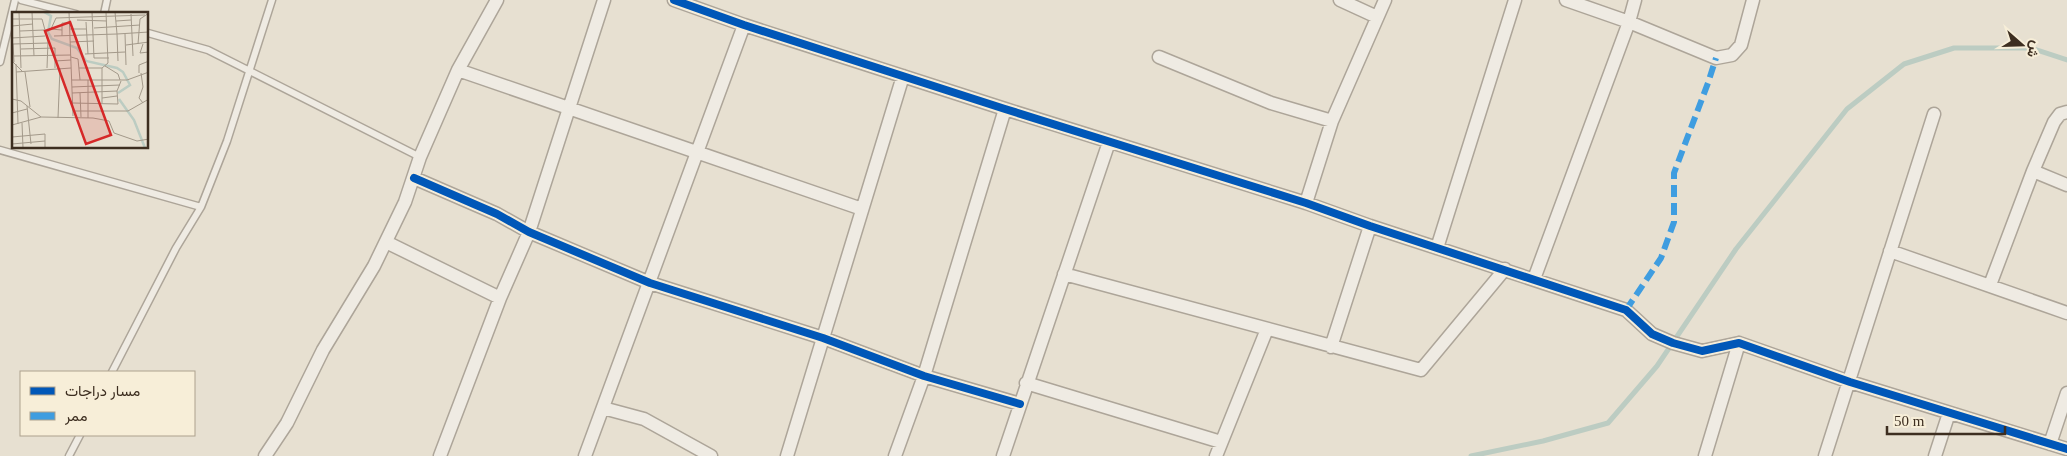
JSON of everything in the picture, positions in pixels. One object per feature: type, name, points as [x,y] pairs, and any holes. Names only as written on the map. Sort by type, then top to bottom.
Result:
[{"type":"street","points":[[265,456],[287,423],[323,350],[374,266],[405,202],[420,157],[458,70],[498,0]]},
{"type":"street","points":[[440,456],[500,298],[529,232],[604,0]]},
{"type":"street","points":[[674,0],[744,25],[1005,110],[1306,203],[1370,226],[1626,310],[1652,334],[1673,343],[1702,352],[1739,343],[1850,382],[2067,449]]},
{"type":"street","points":[[1340,0],[1378,17]]},
{"type":"street","points":[[1306,203],[1332,121],[1385,0]]},
{"type":"street","points":[[1437,248],[1515,0]]},
{"type":"street","points":[[1566,0],[1629,22],[1716,58],[1732,55],[1741,45],[1753,0]]},
{"type":"street","points":[[1534,279],[1629,22],[1635,0]]},
{"type":"street","points":[[585,456],[744,25]]},
{"type":"street","points":[[1159,57],[1271,103],[1332,121]]},
{"type":"street","points":[[458,70],[862,209]]},
{"type":"street","points":[[787,456],[902,76]]},
{"type":"street","points":[[895,456],[924,376],[1005,110]]},
{"type":"street","points":[[1990,285],[2033,171],[2054,122],[2060,114],[2067,112]]},
{"type":"street","points":[[1825,456],[1934,114]]},
{"type":"street","points":[[1003,456],[1026,383],[1109,142]]},
{"type":"street","points":[[2033,171],[2067,185]]},
{"type":"street","points":[[414,178],[497,214],[529,232],[650,283],[823,338],[924,376],[1020,404]]},
{"type":"street","points":[[1331,346],[1370,226]]},
{"type":"street","points":[[386,242],[500,298]]},
{"type":"street","points":[[1890,250],[2067,313]]},
{"type":"street","points":[[1064,274],[1421,370],[1505,269]]},
{"type":"street","points":[[1216,456],[1220,442],[1267,329]]},
{"type":"street","points":[[1705,456],[1739,343]]},
{"type":"street","points":[[1026,383],[1220,442]]},
{"type":"street","points":[[2050,444],[2067,393]]},
{"type":"street","points":[[603,408],[644,419],[711,456]]},
{"type":"street","points":[[1935,456],[1948,412]]},
{"type":"lane","points":[[21,0],[68,12]]},
{"type":"lane","points":[[113,371],[176,248],[201,207],[227,141],[272,0]]},
{"type":"lane","points":[[0,62],[12,12]]},
{"type":"lane","points":[[149,33],[208,50],[420,157]]},
{"type":"lane","points":[[0,150],[201,207]]},
{"type":"lane","points":[[69,456],[79,436]]},
{"type":"waterway","points":[[1471,456],[1543,441],[1608,423],[1657,366],[1736,249],[1847,109],[1904,64],[1954,48],[2031,48],[2067,60]]},
{"type":"marked path","points":[[1626,310],[1661,258],[1674,222],[1674,173],[1716,58]]},
{"type":"cycle path","points":[[674,0],[744,25],[1005,109],[1306,203],[1370,226],[1626,310],[1652,334],[1673,343],[1702,351],[1739,343],[1850,382],[2067,449]]},
{"type":"cycle path","points":[[414,178],[497,214],[529,232],[650,283],[823,338],[924,376],[1020,404]]}]
